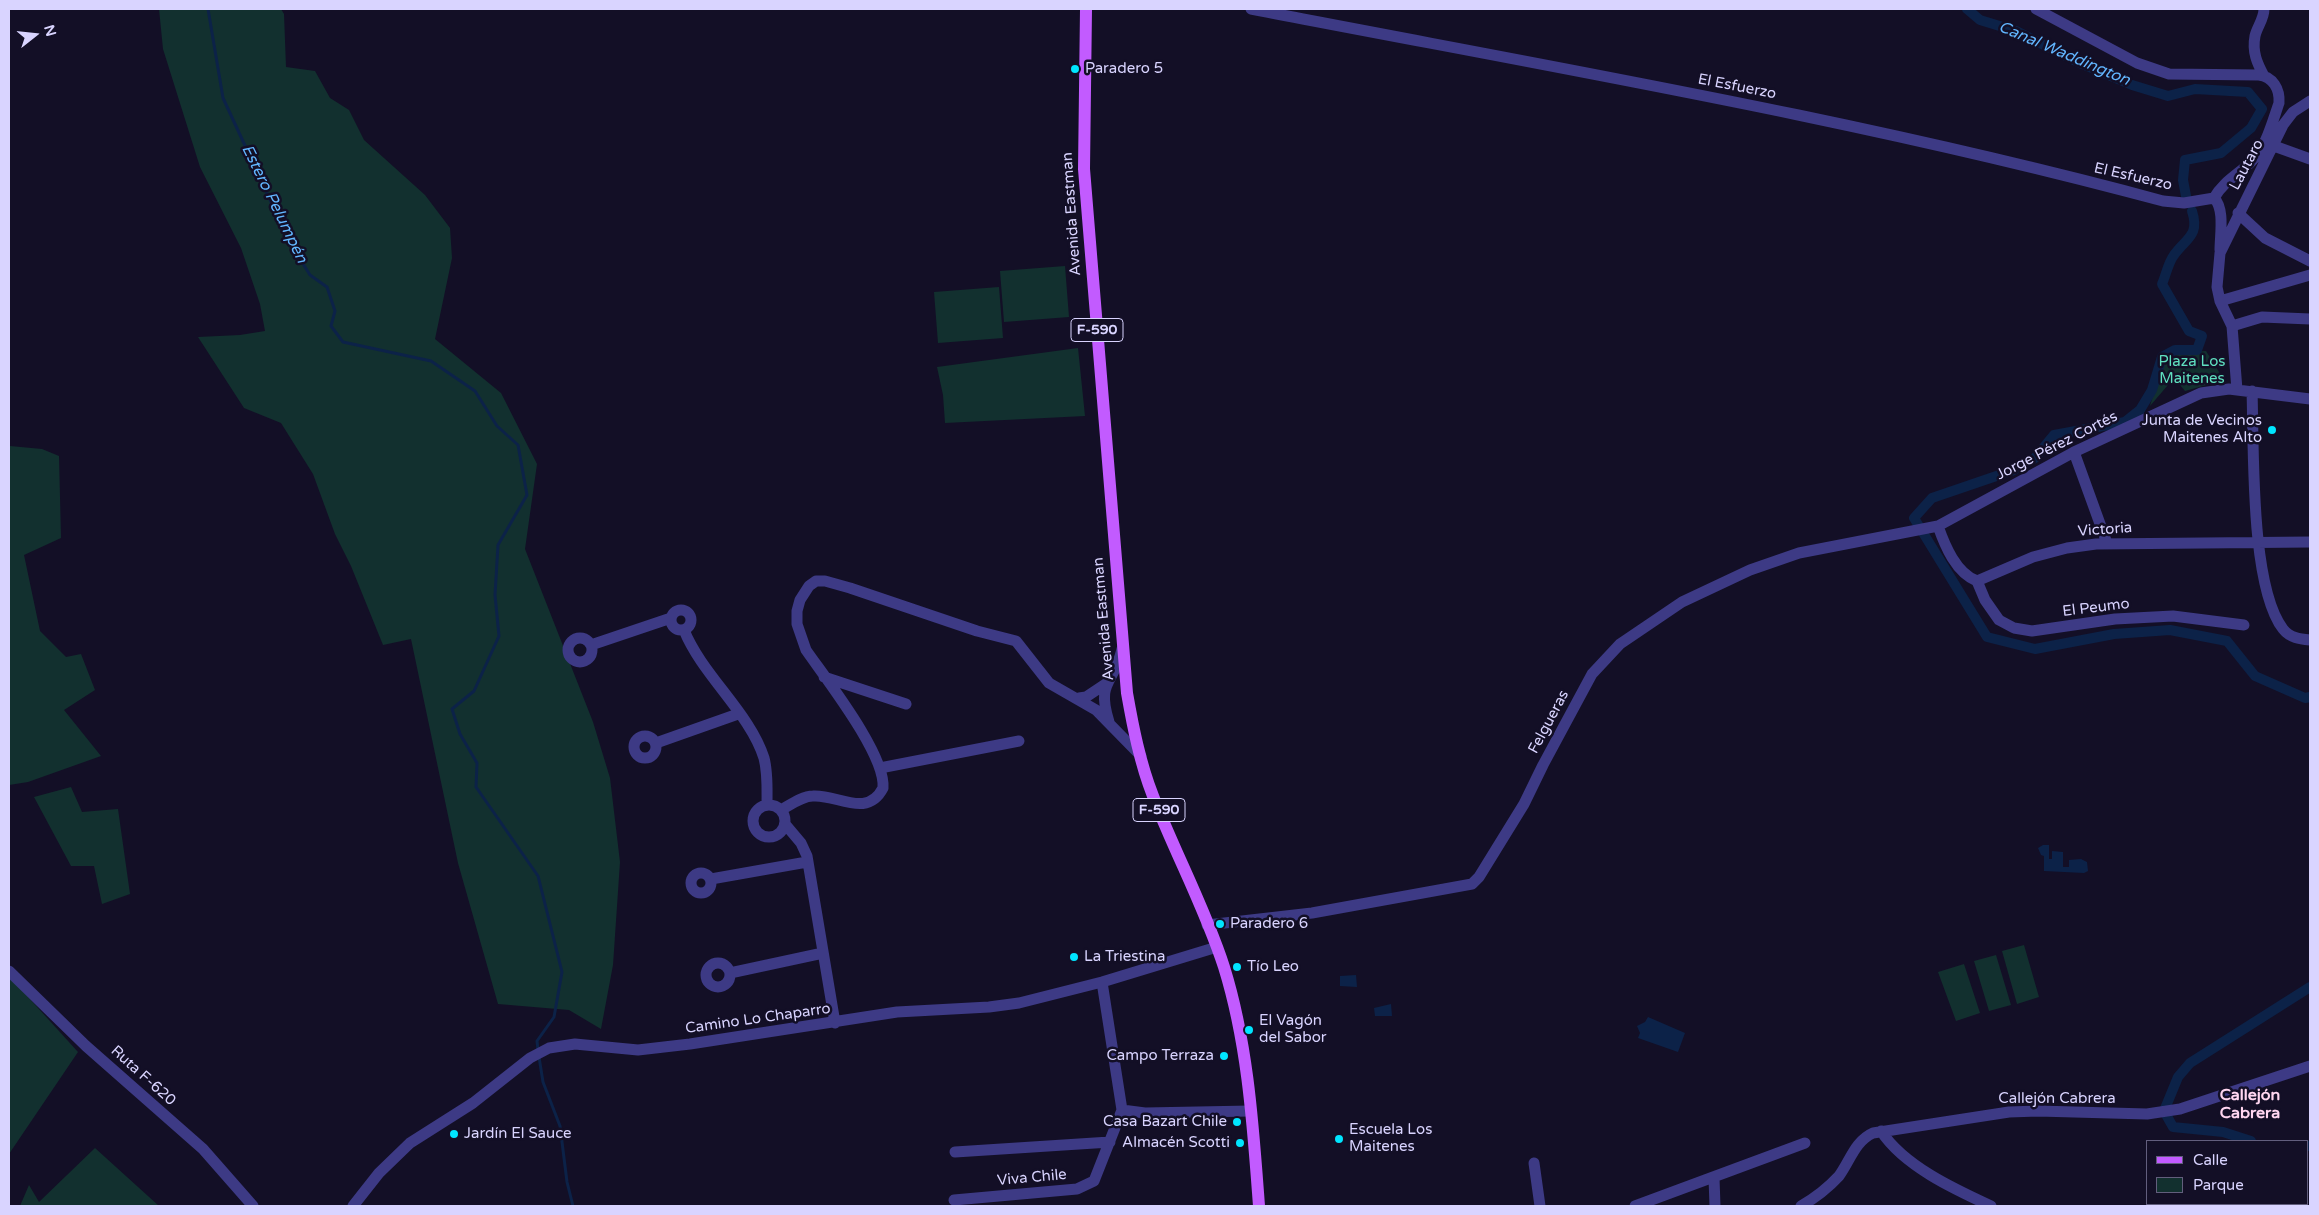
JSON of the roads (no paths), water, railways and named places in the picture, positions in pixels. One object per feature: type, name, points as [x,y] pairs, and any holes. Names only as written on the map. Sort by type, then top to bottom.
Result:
[{"type":"main road","name":"Avenida Eastman","points":[[1086,9],[1084,169],[1127,693],[1141,756],[1152,794],[1217,947],[1240,1030],[1259,1206]]},
{"type":"street","name":"El Esfuerzo","points":[[1252,9],[1807,116],[1942,146],[2163,201],[2184,203],[2214,198]]},
{"type":"street","points":[[2036,9],[2137,64],[2169,74],[2264,76]]},
{"type":"street","points":[[2214,198],[2229,180],[2251,162],[2268,134],[2279,103],[2279,95],[2274,84],[2264,76],[2255,59],[2255,36],[2264,15],[2264,9]]},
{"type":"street","name":"Lautaro","points":[[2220,253],[2238,213],[2288,118],[2310,101]]},
{"type":"street","points":[[2274,146],[2310,159]]},
{"type":"street","name":"Lautaro","points":[[2214,198],[2219,205],[2220,212],[2220,253],[2217,287],[2220,301],[2232,326],[2237,390]]},
{"type":"street","points":[[2238,213],[2265,238],[2310,260]]},
{"type":"street","points":[[2220,301],[2310,275]]},
{"type":"street","points":[[2232,326],[2262,317],[2310,319]]},
{"type":"street","name":"Jorge Pérez Cortés","points":[[1935,526],[2074,452],[2191,396],[2212,390],[2237,390],[2310,399]]},
{"type":"street","points":[[2252,391],[2258,543],[2264,581],[2272,608],[2283,630],[2294,638],[2310,640]]},
{"type":"street","points":[[2074,452],[2107,543]]},
{"type":"street","points":[[1935,526],[1964,574],[1977,581]]},
{"type":"street","name":"Felgueras","points":[[1208,925],[1312,913],[1472,884],[1479,877],[1524,804],[1585,686],[1601,663],[1620,644],[1682,602],[1750,570],[1825,547],[1935,526]]},
{"type":"street","name":"Victoria","points":[[1977,581],[2016,563],[2050,552],[2107,543],[2310,542]]},
{"type":"street","points":[[785,824],[780,832],[772,837],[758,833],[754,828],[753,818],[757,809],[767,805],[781,810],[811,796],[860,805],[868,803],[880,795],[883,788],[880,768],[874,753],[806,650],[797,624],[800,600],[809,586],[816,581],[843,586],[977,631],[1016,641],[1049,683],[1096,710],[1141,756]]},
{"type":"street","name":"El Peumo","points":[[1977,581],[1984,600],[1999,620],[2014,628],[2032,631],[2115,619],[2173,616],[2244,625]]},
{"type":"street","points":[[591,645],[670,618],[677,610],[687,611],[691,619],[689,626],[684,630],[674,628],[670,618]]},
{"type":"street","points":[[684,630],[695,652],[754,736],[764,758],[767,779],[767,805]]},
{"type":"street","points":[[1109,723],[1103,702],[1106,683],[1120,659],[1122,649]]},
{"type":"street","points":[[824,677],[906,704]]},
{"type":"street","points":[[1078,698],[1086,696],[1106,683]]},
{"type":"street","points":[[656,743],[738,714]]},
{"type":"street","points":[[880,768],[1019,740]]},
{"type":"street","points":[[781,810],[785,824],[800,843],[807,862],[834,1022]]},
{"type":"street","points":[[711,880],[807,862]]},
{"type":"street","name":"Camino Lo Chaparro","points":[[352,1206],[379,1173],[410,1143],[473,1103],[530,1058],[549,1048],[575,1044],[638,1050],[896,1012],[989,1007],[1019,1003],[1102,982],[1217,947]]},
{"type":"street","points":[[730,973],[823,953]]},
{"type":"street","name":"Ruta F-620","points":[[9,971],[112,1069],[203,1149],[253,1206]]},
{"type":"street","name":"Viva Chile","points":[[954,1200],[1077,1189],[1086,1186],[1094,1180],[1122,1110],[1102,982]]},
{"type":"street","name":"Callejón Cabrera","points":[[1801,1206],[1822,1192],[1837,1178],[1860,1141],[1866,1136],[2009,1112],[2147,1114],[2174,1110],[2310,1066]]},
{"type":"street","points":[[1122,1110],[1155,1113],[1250,1111]]},
{"type":"street","points":[[1881,1132],[1888,1143],[1941,1184],[1990,1206]]},
{"type":"street","points":[[954,1152],[1110,1142]]},
{"type":"street","points":[[1635,1206],[1805,1143]]},
{"type":"street","points":[[1534,1163],[1540,1206]]},
{"type":"street","points":[[1714,1178],[1715,1206]]},
{"type":"water","points":[[2043,845],[2049,845],[2049,859],[2052,859],[2052,851],[2063,852],[2063,867],[2069,867],[2069,860],[2081,859],[2087,862],[2088,871],[2084,873],[2044,871],[2044,856],[2041,855],[2038,848]]},
{"type":"water","points":[[1356,975],[1357,987],[1340,986],[1340,976]]},
{"type":"water","points":[[1391,1004],[1392,1016],[1375,1016],[1374,1008]]},
{"type":"water","points":[[1648,1017],[1685,1033],[1678,1052],[1638,1038],[1640,1033],[1637,1026],[1645,1022]]},
{"type":"waterway","name":"Estero Pelumpén","points":[[208,9],[223,98],[290,243],[310,275],[327,287],[335,311],[331,326],[343,342],[431,361],[475,391],[497,426],[518,445],[527,495],[498,545],[495,595],[499,636],[474,691],[452,709],[460,734],[477,763],[476,787],[538,876],[562,972],[554,1017],[537,1041],[538,1050]]},
{"type":"waterway","name":"Canal Waddington","points":[[1967,9],[1980,20],[2016,31],[2082,64],[2132,85],[2168,96],[2195,89],[2248,92],[2262,109],[2251,128],[2221,153],[2185,160],[2183,180],[2186,196]]},
{"type":"waterway","points":[[2192,211],[2194,219],[2193,231],[2172,258],[2162,284],[2189,331],[2202,336],[2197,350],[2175,350],[2162,357],[2152,390],[2140,410],[2125,422],[2054,435],[2035,458],[2014,470],[1932,498],[1914,518],[1987,637],[2035,649],[2114,634],[2170,630],[2227,641],[2255,676],[2305,698],[2310,697]]},
{"type":"waterway","name":"Canal Waddington","points":[[2248,1140],[2223,1132],[2173,1127],[2164,1111],[2178,1077],[2190,1063],[2310,987]]},
{"type":"waterway","name":"Estero Pelumpén","points":[[539,1057],[543,1082],[560,1126],[567,1182],[573,1206]]},
{"type":"place","name":"Paradero 5","points":[[1075,69]]},
{"type":"place","name":"Junta de Vecinos Maitenes Alto","points":[[2272,430]]},
{"type":"place","name":"Paradero 6","points":[[1220,924]]},
{"type":"place","name":"La Triestina","points":[[1074,957]]},
{"type":"place","name":"Tío Leo","points":[[1237,967]]},
{"type":"place","name":"El Vagón del Sabor","points":[[1249,1030]]},
{"type":"place","name":"Campo Terraza","points":[[1224,1056]]},
{"type":"place","name":"Casa Bazart Chile","points":[[1237,1122]]},
{"type":"place","name":"Jardín El Sauce","points":[[454,1134]]},
{"type":"place","name":"Escuela Los Maitenes","points":[[1339,1139]]},
{"type":"place","name":"Almacén Scotti","points":[[1240,1143]]},
{"type":"district","name":"Callejón Cabrera","points":[[2250,1105]]},
{"type":"park label","name":"Plaza Los Maitenes","points":[[2192,370]]}]
